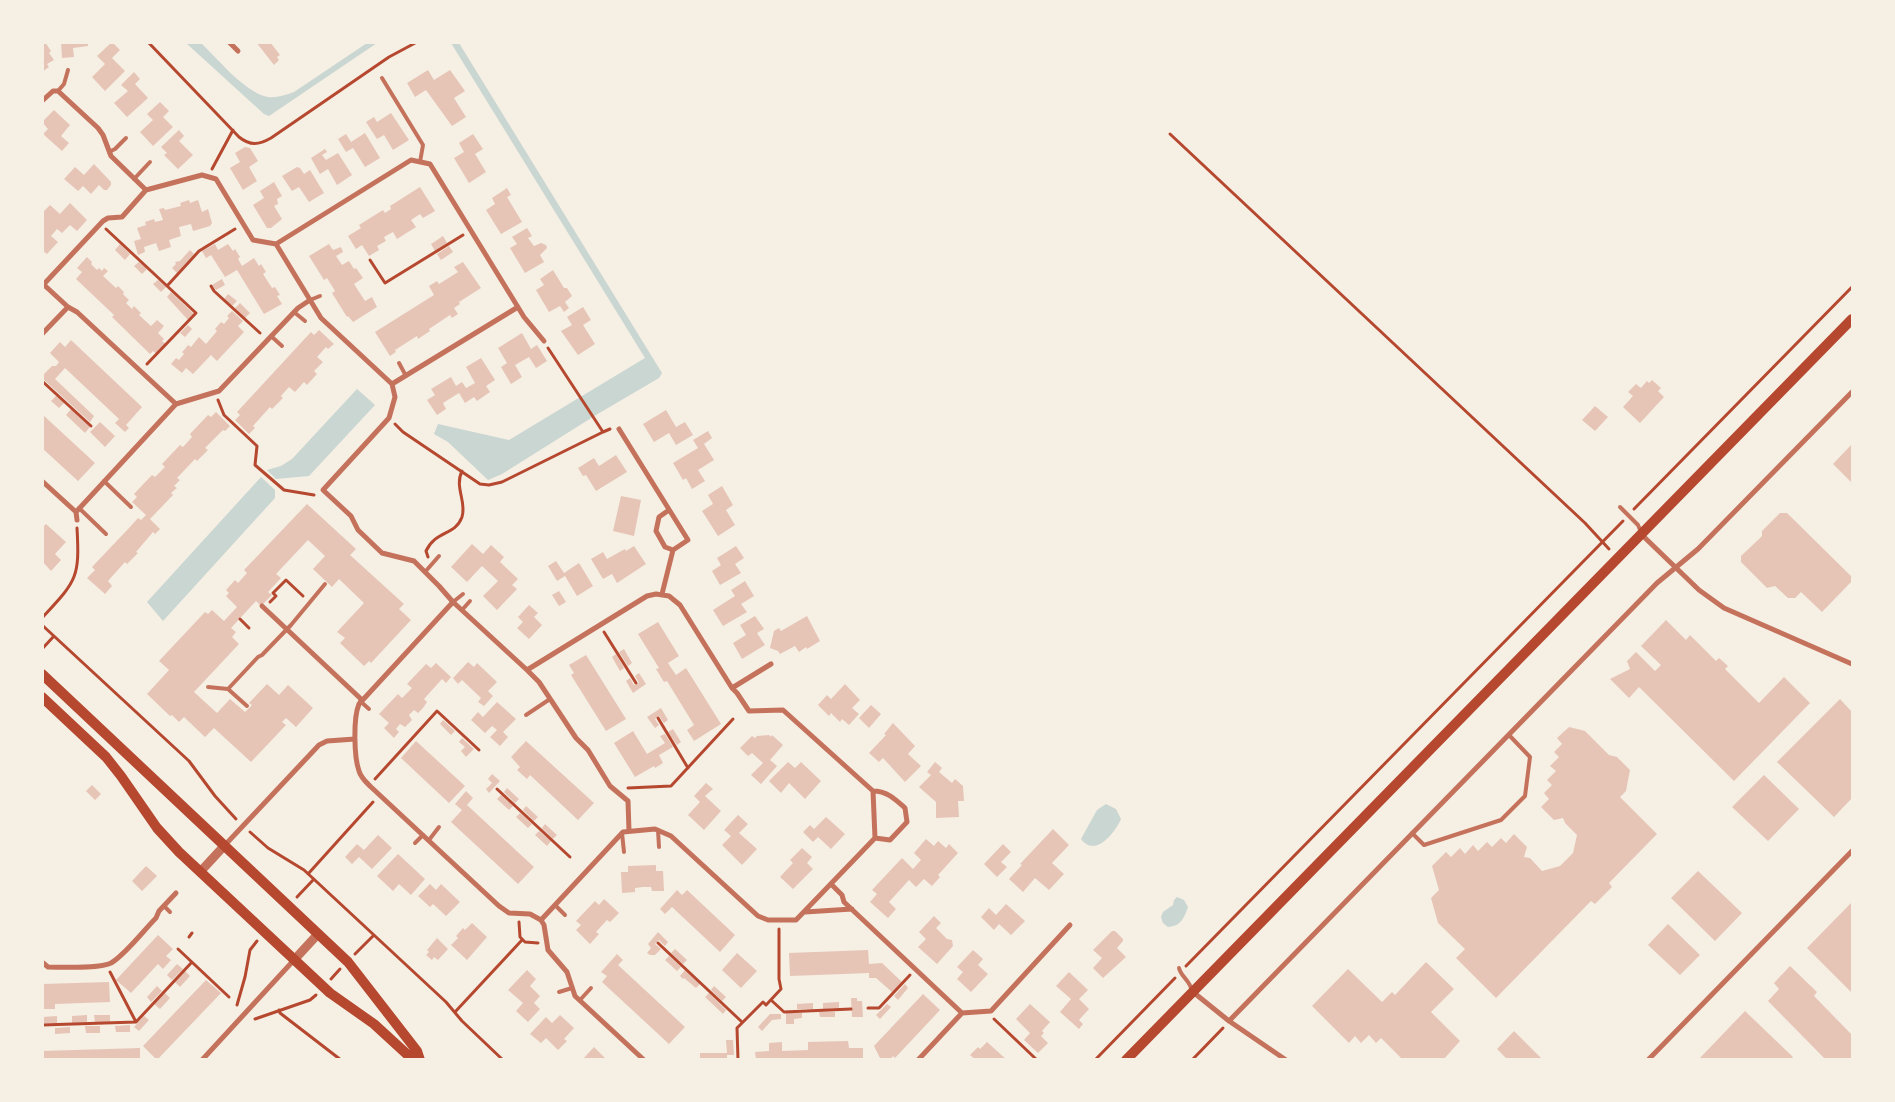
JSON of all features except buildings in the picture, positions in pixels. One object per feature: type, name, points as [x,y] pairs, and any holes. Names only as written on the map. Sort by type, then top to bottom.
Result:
[{"type":"main road","points":[[1126,1060],[1852,320]]},
{"type":"main road","points":[[42,674],[353,967],[417,1051],[419,1060]]},
{"type":"main road","points":[[42,697],[106,757],[157,828],[200,872],[330,993],[363,1016],[410,1057],[419,1060]]},
{"type":"street","points":[[230,42],[238,51]]},
{"type":"street","points":[[42,101],[53,91],[58,91],[98,128],[114,160],[146,190]]},
{"type":"street","points":[[176,404],[43,283],[103,221],[108,218],[122,217],[146,190],[202,175],[216,179],[253,240],[276,244],[411,160],[430,164],[518,307],[544,341]]},
{"type":"street","points":[[276,244],[321,318],[392,384],[395,397],[390,418],[323,490],[351,516],[358,530],[382,553],[414,561],[453,602],[539,682],[576,738],[588,750],[610,786],[628,802],[629,831]]},
{"type":"street","points":[[77,520],[77,510],[176,404],[219,391],[294,312],[310,300]]},
{"type":"street","points":[[42,334],[68,306]]},
{"type":"street","points":[[392,384],[518,307]]},
{"type":"street","points":[[1229,1021],[1657,583],[1698,549],[1852,392]]},
{"type":"street","points":[[617,430],[688,540],[673,550],[662,594]]},
{"type":"street","points":[[42,481],[77,510]]},
{"type":"street","points":[[669,510],[658,517],[656,531],[665,547],[673,550]]},
{"type":"street","points":[[1642,534],[1707,597],[1733,613],[1852,664]]},
{"type":"street","points":[[527,670],[647,596],[662,594],[673,599],[683,608],[732,688],[738,693],[750,711],[784,710],[873,791],[884,791],[905,808],[907,822],[890,840],[875,838]]},
{"type":"street","points":[[453,602],[361,700],[355,716],[356,760],[362,777],[499,906],[509,913],[530,914],[541,920],[544,925],[548,950],[567,972],[575,996],[644,1060]]},
{"type":"street","points":[[262,606],[361,700]]},
{"type":"street","points":[[732,688],[771,664]]},
{"type":"street","points":[[200,872],[318,746],[325,742],[356,740]]},
{"type":"street","points":[[541,920],[622,833],[658,830],[673,838],[758,916],[768,920],[796,920],[832,885],[875,838],[873,791]]},
{"type":"street","points":[[1648,1060],[1852,851]]},
{"type":"street","points":[[832,885],[842,895],[844,902],[962,1013]]},
{"type":"street","points":[[43,963],[48,967],[101,966],[110,963],[156,918],[176,893]]},
{"type":"street","points":[[805,912],[852,909]]},
{"type":"street","points":[[918,1060],[962,1013],[990,1011],[1070,925]]},
{"type":"street","points":[[202,1060],[318,934]]},
{"type":"street","points":[[1192,992],[1229,1021],[1286,1060]]},
{"type":"lane","points":[[58,91],[64,84],[68,70]]},
{"type":"lane","points":[[382,78],[423,145],[420,162]]},
{"type":"lane","points":[[109,152],[126,138]]},
{"type":"lane","points":[[134,179],[150,162]]},
{"type":"lane","points":[[310,300],[320,296]]},
{"type":"lane","points":[[294,312],[305,321]]},
{"type":"lane","points":[[271,336],[282,346]]},
{"type":"lane","points":[[399,363],[406,376]]},
{"type":"lane","points":[[104,482],[131,507]]},
{"type":"lane","points":[[1620,508],[1638,525],[1642,534]]},
{"type":"lane","points":[[77,510],[106,534]]},
{"type":"lane","points":[[425,572],[439,556]]},
{"type":"lane","points":[[228,689],[287,630],[325,584]]},
{"type":"lane","points":[[453,602],[463,594]]},
{"type":"lane","points":[[462,610],[470,601]]},
{"type":"lane","points":[[208,687],[228,689],[246,706]]},
{"type":"lane","points":[[526,715],[550,699]]},
{"type":"lane","points":[[361,700],[369,710]]},
{"type":"lane","points":[[1412,833],[1424,845],[1501,820],[1525,796],[1530,757],[1509,735]]},
{"type":"lane","points":[[429,840],[439,827]]},
{"type":"lane","points":[[658,830],[659,847]]},
{"type":"lane","points":[[622,833],[624,852]]},
{"type":"lane","points":[[415,844],[423,835]]},
{"type":"lane","points":[[555,905],[565,915]]},
{"type":"lane","points":[[164,906],[170,912]]},
{"type":"lane","points":[[1180,970],[1190,982],[1192,992]]},
{"type":"lane","points":[[559,992],[572,988]]},
{"type":"lane","points":[[580,1000],[591,988]]},
{"type":"path","points":[[148,42],[233,130],[248,143],[262,143],[389,57],[417,42]]},
{"type":"path","points":[[213,166],[233,130]]},
{"type":"path","points":[[1170,134],[1585,522],[1604,543]]},
{"type":"path","points":[[167,286],[199,251],[232,231]]},
{"type":"path","points":[[109,233],[196,313],[144,367]]},
{"type":"path","points":[[370,260],[384,283],[458,239]]},
{"type":"path","points":[[211,286],[258,332]]},
{"type":"path","points":[[1095,1060],[1180,970],[1604,543],[1628,515],[1852,286]]},
{"type":"path","points":[[544,341],[603,432]]},
{"type":"path","points":[[42,381],[91,426]]},
{"type":"path","points":[[217,397],[224,415],[257,446],[255,465],[283,489],[315,495]]},
{"type":"path","points":[[394,422],[403,432],[480,484],[491,485],[502,482],[609,429],[617,430]]},
{"type":"path","points":[[430,563],[426,552],[432,541],[439,535],[452,529],[462,516],[463,509],[459,482],[462,471]]},
{"type":"path","points":[[42,618],[69,588],[76,574],[81,556],[77,520]]},
{"type":"path","points":[[268,604],[276,596],[273,593],[286,580],[295,588]]},
{"type":"path","points":[[240,620],[249,628]]},
{"type":"path","points":[[42,624],[189,761],[230,814],[233,809]]},
{"type":"path","points":[[46,635],[49,631]]},
{"type":"path","points":[[606,634],[636,683]]},
{"type":"path","points":[[42,649],[54,636]]},
{"type":"path","points":[[374,779],[437,711],[479,750]]},
{"type":"path","points":[[658,718],[688,768]]},
{"type":"path","points":[[624,792],[628,788],[671,786],[732,719]]},
{"type":"path","points":[[497,788],[570,857]]},
{"type":"path","points":[[308,874],[374,802]]},
{"type":"path","points":[[252,834],[268,848],[297,865],[314,879],[504,1060]]},
{"type":"path","points":[[293,902],[314,879]]},
{"type":"path","points":[[519,924],[522,940],[538,943]]},
{"type":"path","points":[[738,1060],[737,1028],[763,1002],[766,1005],[781,989],[779,979],[779,927]]},
{"type":"path","points":[[189,937],[192,933]]},
{"type":"path","points":[[354,955],[374,935]]},
{"type":"path","points":[[237,1005],[250,950],[261,936]]},
{"type":"path","points":[[455,1012],[522,940]]},
{"type":"path","points":[[658,943],[742,1022]]},
{"type":"path","points":[[178,949],[229,997]]},
{"type":"path","points":[[42,1025],[136,1022],[192,962]]},
{"type":"path","points":[[328,982],[344,966]]},
{"type":"path","points":[[111,976],[136,1022]]},
{"type":"path","points":[[868,1008],[879,1008],[903,983]]},
{"type":"path","points":[[252,1020],[310,1000],[320,991]]},
{"type":"path","points":[[771,1000],[784,1012],[851,1009]]},
{"type":"path","points":[[279,1010],[280,1013],[341,1060]]},
{"type":"path","points":[[993,1018],[1037,1060]]},
{"type":"path","points":[[1192,1060],[1224,1026]]},
{"type":"shaded area","points":[[186,43],[201,43],[223,66],[250,89],[271,97],[294,92],[367,43],[377,43],[269,116],[264,114]]},
{"type":"shaded area","points":[[451,43],[459,43],[662,373],[659,378],[502,474],[488,480],[448,442],[434,434],[438,424],[509,440],[645,358]]},
{"type":"shaded area","points":[[357,389],[375,405],[309,476],[276,479],[267,470],[281,466],[292,459]]},
{"type":"shaded area","points":[[261,477],[275,490],[275,498],[163,621],[147,602]]},
{"type":"shaded area","points":[[1106,804],[1116,809],[1121,819],[1114,831],[1104,841],[1092,846],[1086,844],[1081,839],[1097,810]]},
{"type":"shaded area","points":[[1177,897],[1184,900],[1188,907],[1181,921],[1176,925],[1168,927],[1163,923],[1161,917],[1163,912],[1173,905]]}]
